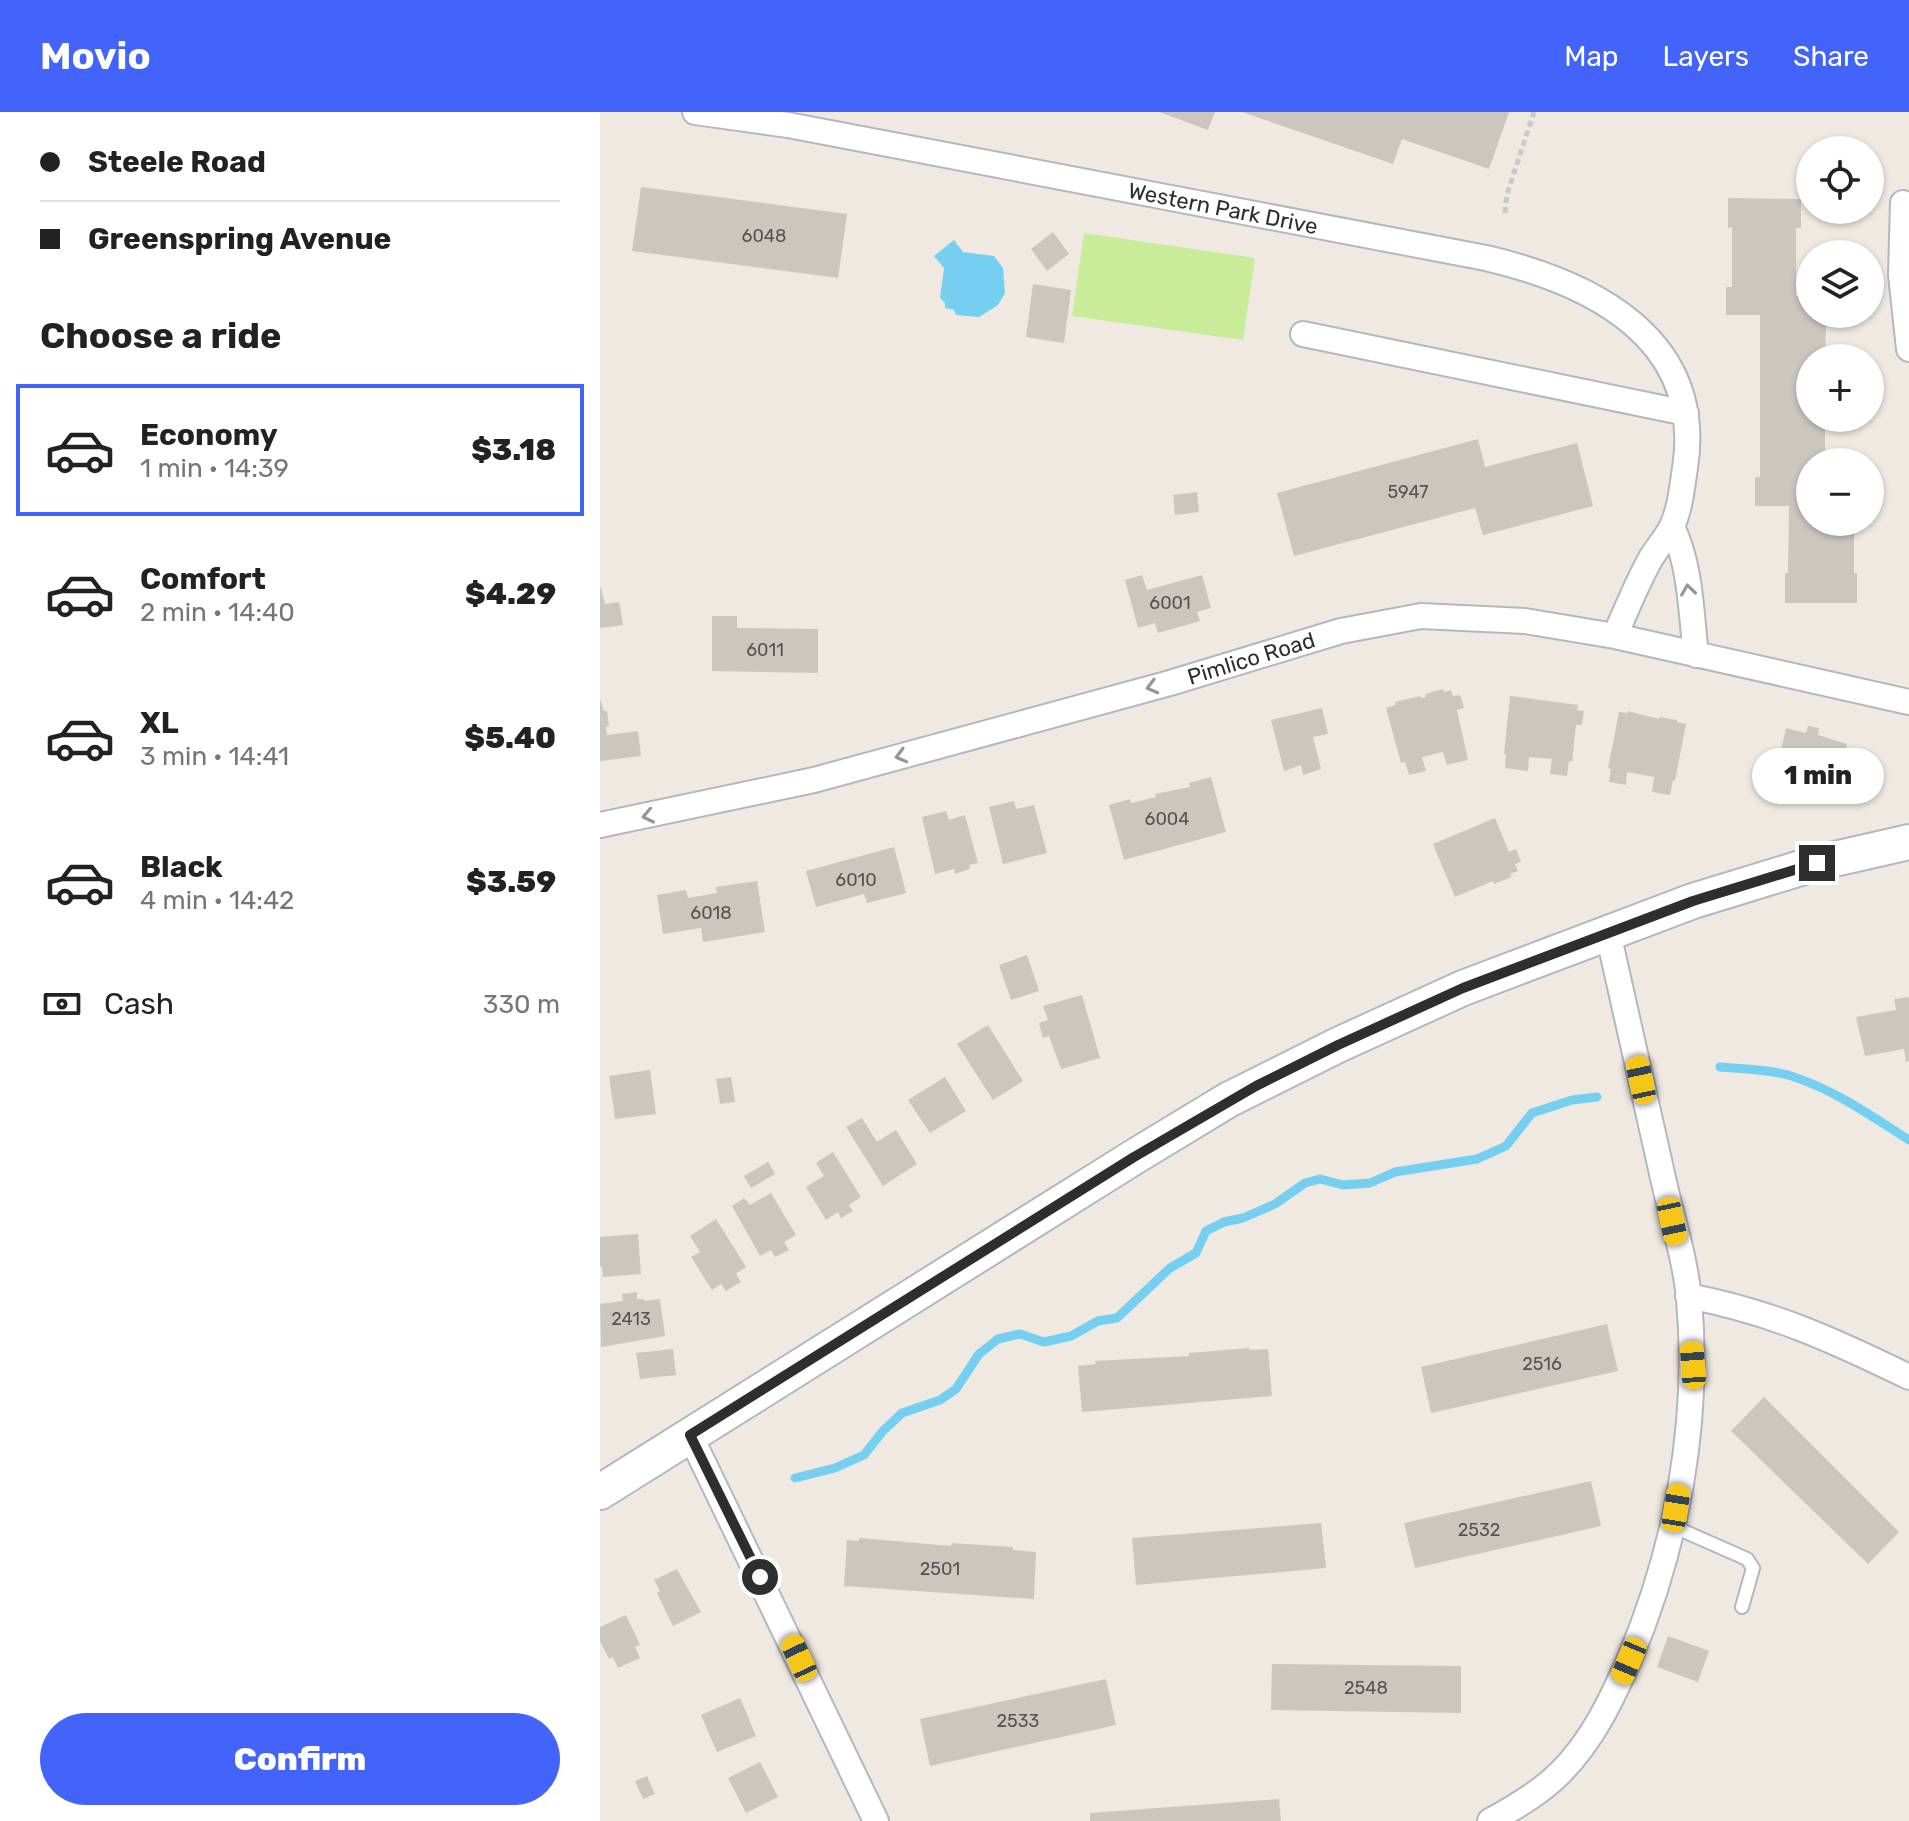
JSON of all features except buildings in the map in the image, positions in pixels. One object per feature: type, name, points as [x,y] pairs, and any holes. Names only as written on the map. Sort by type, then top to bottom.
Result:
[{"type":"main road","points":[[600,1492],[1120,1165],[1228,1100],[1338,1045],[1463,988],[1693,901],[1791,870],[1909,842]]},
{"type":"street","name":"Western Park Drive","points":[[695,112],[788,125],[1519,266],[1583,290],[1636,325],[1661,353],[1677,379],[1686,413],[1687,453],[1672,527],[1650,559],[1615,636]]},
{"type":"street","points":[[1903,203],[1901,275],[1909,349]]},
{"type":"street","points":[[1303,334],[1686,413]]},
{"type":"street","points":[[1672,527],[1684,560],[1696,655]]},
{"type":"street","name":"Pimlico Road","points":[[600,825],[814,780],[1170,683],[1341,631],[1421,616],[1525,621],[1615,636],[1909,702]]},
{"type":"street","points":[[1490,1821],[1529,1798],[1560,1774],[1589,1739],[1612,1700],[1658,1584],[1672,1526],[1689,1420],[1693,1365],[1688,1296],[1608,933]]},
{"type":"street","points":[[1688,1296],[1737,1305],[1786,1321],[1909,1377]]},
{"type":"street","points":[[690,1435],[876,1821]]},
{"type":"lane","points":[[1672,1526],[1747,1559],[1753,1568],[1742,1607]]},
{"type":"path","points":[[1505,213],[1507,194],[1534,112]]},
{"type":"green space","points":[[1084,233],[1255,258],[1243,340],[1072,316]]},
{"type":"water","points":[[954,240],[963,252],[994,256],[1003,268],[1005,293],[998,305],[979,317],[956,315],[954,310],[945,308],[940,298],[944,268],[934,256]]},
{"type":"waterway","points":[[1720,1067],[1788,1075],[1820,1087],[1909,1140]]},
{"type":"waterway","points":[[795,1478],[835,1468],[864,1455],[902,1413],[940,1400],[956,1389],[979,1354],[998,1339],[1020,1334],[1044,1342],[1071,1336],[1098,1321],[1117,1318],[1170,1268],[1196,1253],[1206,1231],[1275,1204],[1305,1183],[1320,1179],[1343,1185],[1370,1183],[1395,1172],[1477,1159],[1506,1146],[1532,1113],[1572,1100],[1597,1097]]},
{"type":"route","points":[[760,1577],[690,1435],[1228,1100],[1463,988],[1693,901],[1817,863]]}]
